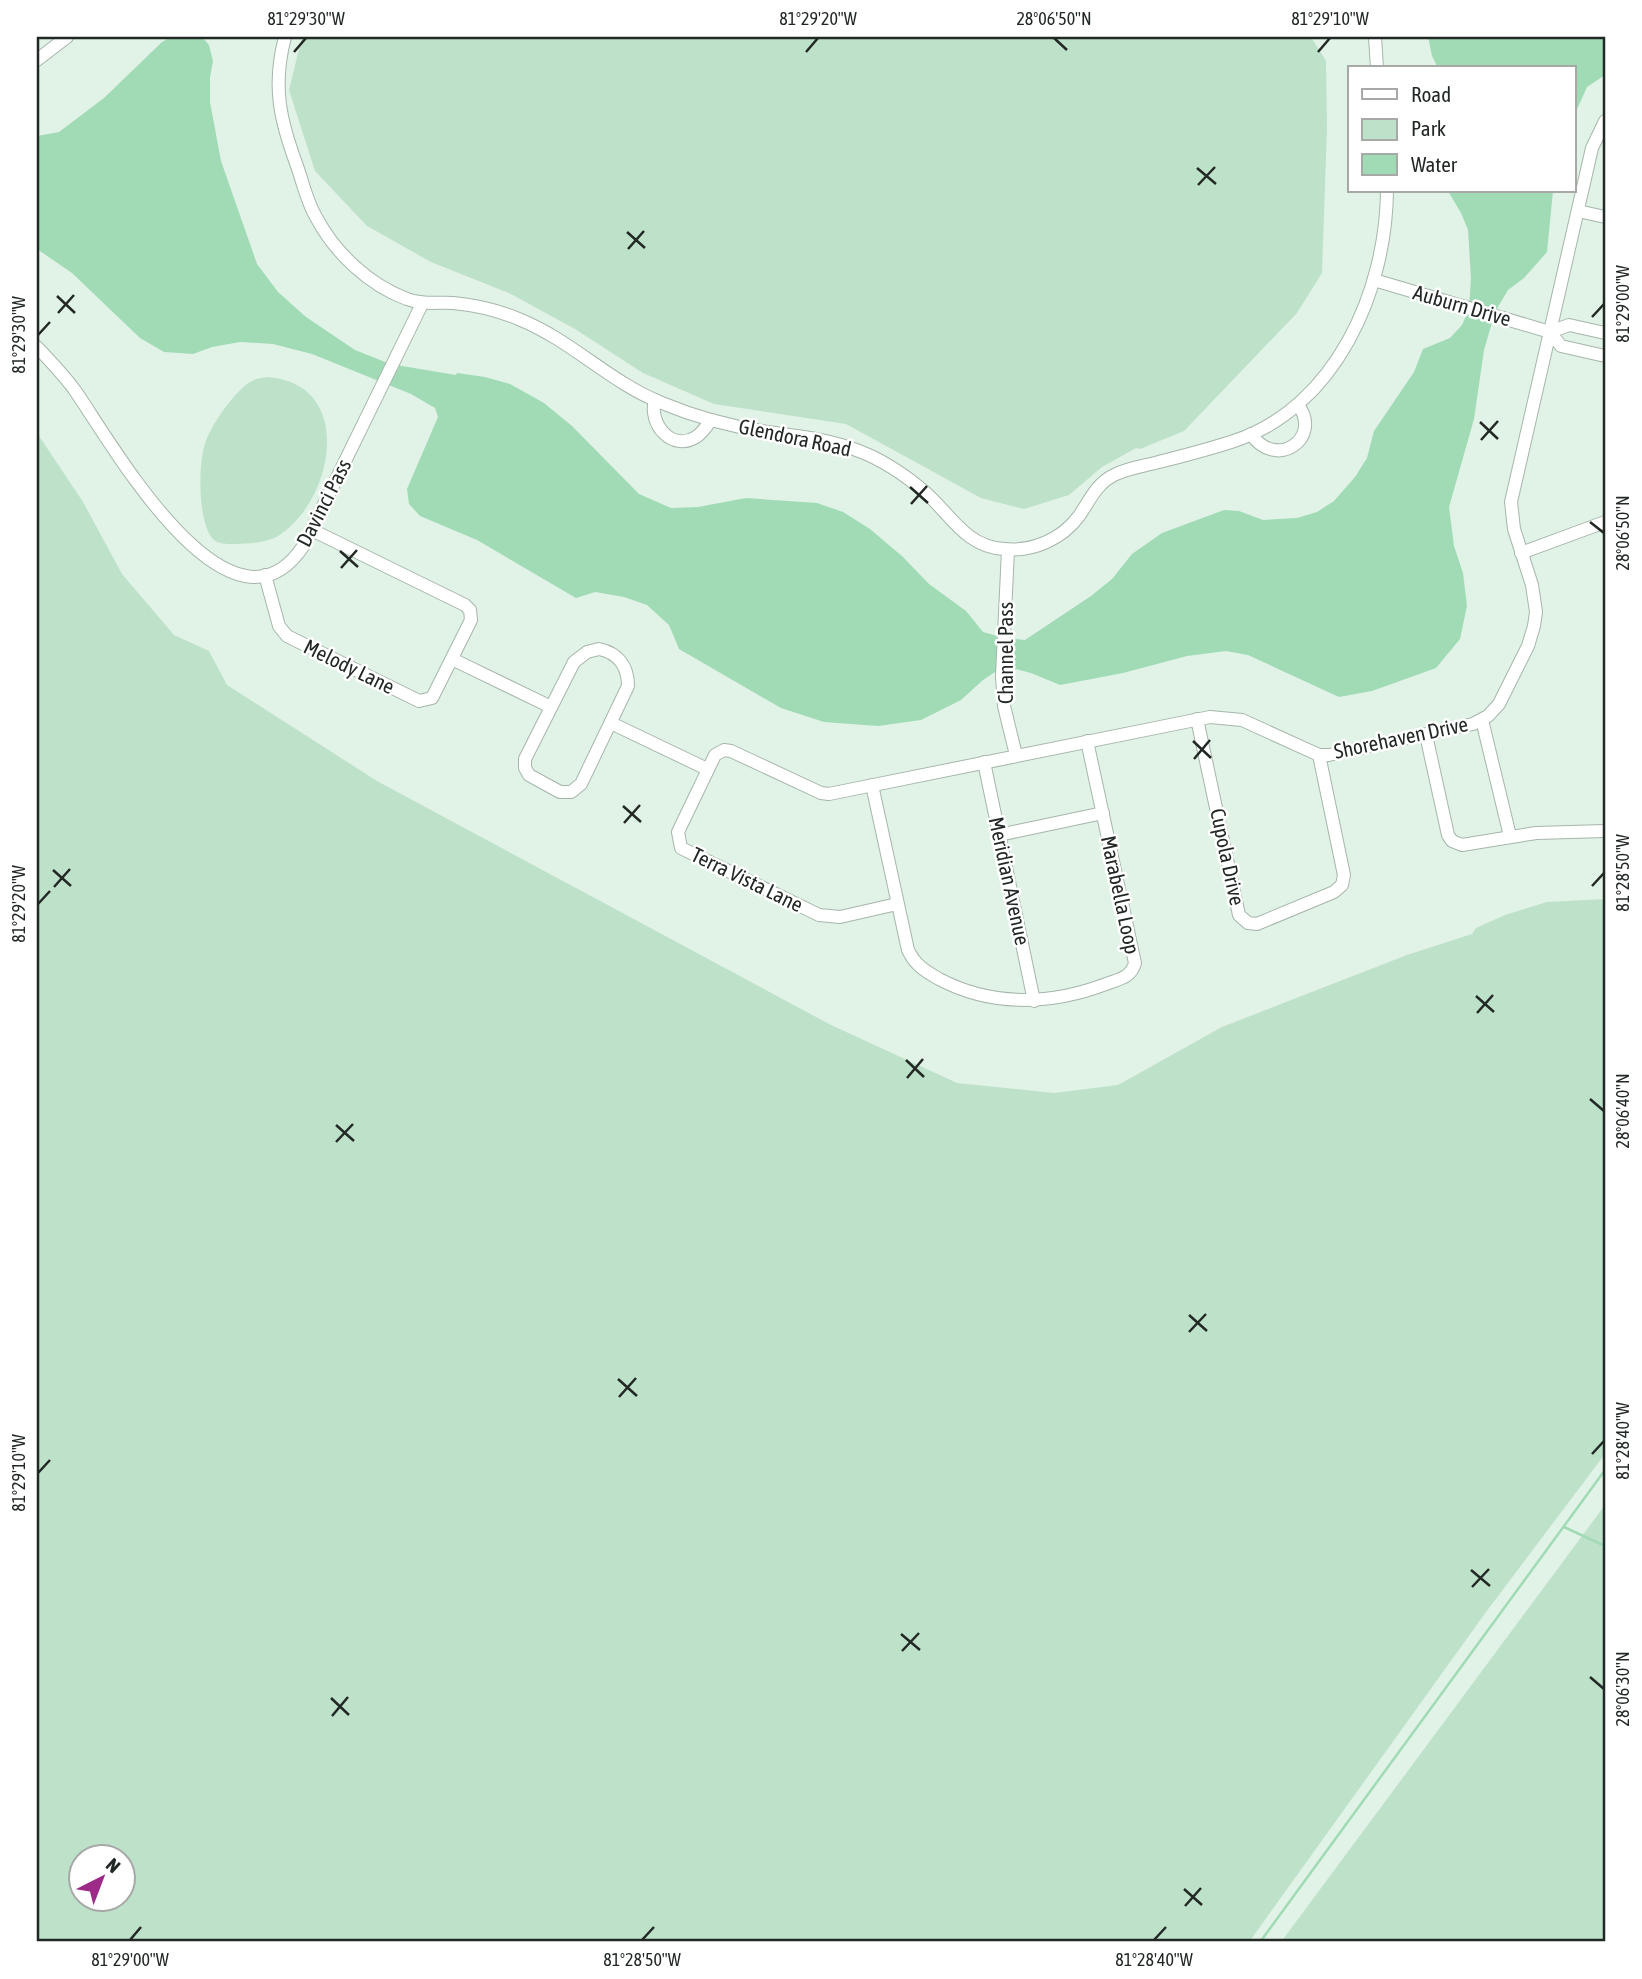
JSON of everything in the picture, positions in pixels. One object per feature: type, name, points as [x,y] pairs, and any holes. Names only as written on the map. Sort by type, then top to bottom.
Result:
[{"type":"street","points":[[37,60],[67,37]]},
{"type":"street","name":"Glendora Road","points":[[285,37],[278,102],[283,128],[314,215],[327,235],[363,274],[383,288],[408,300],[422,303],[455,303],[520,320],[540,329],[621,382],[655,400],[711,420],[822,439],[866,453],[908,478],[973,541],[1008,550],[1037,546],[1060,535],[1079,516],[1101,483],[1118,472],[1192,454],[1251,434],[1272,424],[1298,405],[1345,346],[1367,302],[1384,236],[1387,192]]},
{"type":"street","points":[[1375,37],[1377,66]]},
{"type":"street","name":"Shorehaven Drive","points":[[707,769],[715,755],[727,750],[821,793],[829,794],[1221,716],[1242,720],[1318,755],[1339,754],[1482,720],[1499,704],[1528,646],[1534,626],[1535,598],[1514,529],[1511,502],[1592,148],[1605,121]]},
{"type":"street","points":[[1578,211],[1605,217]]},
{"type":"street","name":"Auburn Drive","points":[[1374,280],[1550,332],[1561,346],[1605,356]]},
{"type":"street","name":"Davinci Pass","points":[[265,575],[277,571],[298,555],[422,303]]},
{"type":"street","name":"Auburn Drive","points":[[1550,332],[1569,325],[1605,333]]},
{"type":"street","points":[[37,347],[74,389],[138,485],[168,523],[210,559],[232,573],[265,575]]},
{"type":"street","points":[[655,400],[652,415],[655,423],[671,438],[684,440],[697,436],[711,420]]},
{"type":"street","points":[[1251,434],[1257,443],[1268,450],[1281,451],[1295,444],[1306,426],[1306,418],[1298,405]]},
{"type":"street","points":[[1521,553],[1605,522]]},
{"type":"street","points":[[312,530],[468,607],[471,620],[452,659],[551,706]]},
{"type":"street","name":"Channel Pass","points":[[1008,550],[1002,676],[1004,706],[1016,755]]},
{"type":"street","name":"Melody Lane","points":[[265,575],[279,626],[287,636],[419,701],[426,701],[436,693],[452,659]]},
{"type":"street","points":[[605,650],[621,661],[628,681],[626,691],[579,787],[572,792],[563,793],[532,778],[525,768],[526,755],[551,706],[576,659],[587,652],[605,650]]},
{"type":"street","name":"Cupola Drive","points":[[1197,719],[1239,915],[1248,923],[1257,924],[1334,892],[1342,885],[1344,875],[1318,755]]},
{"type":"street","points":[[1482,720],[1510,836]]},
{"type":"street","points":[[611,723],[707,769]]},
{"type":"street","points":[[1426,735],[1448,835],[1452,841],[1462,845],[1510,836],[1605,831]]},
{"type":"street","name":"Marabella Loop","points":[[872,785],[908,950],[912,959],[925,971],[946,983],[985,996],[1034,1001],[1094,989],[1127,976],[1134,969],[1135,958],[1087,741]]},
{"type":"street","name":"Meridian Avenue","points":[[984,762],[1034,1001]]},
{"type":"street","name":"Terra Vista Lane","points":[[707,769],[678,832],[678,844],[685,851],[819,915],[840,917],[897,904]]},
{"type":"street","points":[[999,835],[1103,813]]},
{"type":"green space","points":[[302,37],[1311,37],[1326,61],[1327,127],[1322,273],[1297,313],[1184,431],[1140,449],[1136,448],[1102,467],[1069,495],[1024,509],[981,498],[846,424],[714,404],[643,373],[575,329],[511,294],[431,262],[367,226],[315,171],[289,90]]},
{"type":"green space","points":[[268,377],[296,384],[315,400],[325,421],[327,446],[323,472],[312,497],[297,519],[278,536],[253,543],[220,543],[212,538],[207,530],[202,506],[200,478],[205,444],[231,400],[254,380]]},
{"type":"green space","points":[[37,433],[83,502],[122,574],[174,635],[209,651],[227,685],[377,781],[831,1025],[957,1083],[1054,1093],[1118,1085],[1222,1027],[1407,955],[1472,934],[1476,928],[1505,915],[1547,902],[1605,899],[1605,1454],[1486,1612],[1249,1942],[37,1942]]},
{"type":"green space","points":[[1605,1505],[1605,1942],[1281,1942]]},
{"type":"water","points":[[171,37],[202,37],[209,45],[213,61],[210,102],[221,161],[257,264],[278,292],[306,317],[355,350],[390,364],[485,377],[510,384],[544,403],[572,426],[639,494],[671,508],[698,507],[746,498],[817,503],[843,512],[870,529],[929,584],[966,611],[983,632],[1005,638],[1025,640],[1091,596],[1112,579],[1132,554],[1162,533],[1224,510],[1239,511],[1263,520],[1297,518],[1317,512],[1334,501],[1367,458],[1374,431],[1414,372],[1423,349],[1450,338],[1462,325],[1469,309],[1471,279],[1468,230],[1449,192],[1553,192],[1547,252],[1524,278],[1508,290],[1495,312],[1484,350],[1474,419],[1449,507],[1467,606],[1460,639],[1436,668],[1372,691],[1339,697],[1248,655],[1226,651],[1187,656],[1123,673],[1060,685],[1004,666],[961,700],[921,720],[878,726],[824,722],[781,708],[679,649],[669,625],[647,605],[624,597],[595,592],[576,598],[477,540],[420,516],[409,504],[407,489],[438,417],[435,408],[411,394],[312,354],[273,344],[240,342],[193,354],[164,352],[140,338],[72,273],[37,249],[37,136],[59,132],[104,98],[162,42]]},
{"type":"water","points":[[1428,37],[1605,37],[1605,75],[1587,87],[1576,112],[1576,66],[1437,66]]},
{"type":"waterway","points":[[1260,1942],[1605,1470]]},
{"type":"waterway","points":[[1564,1527],[1605,1546]]}]
